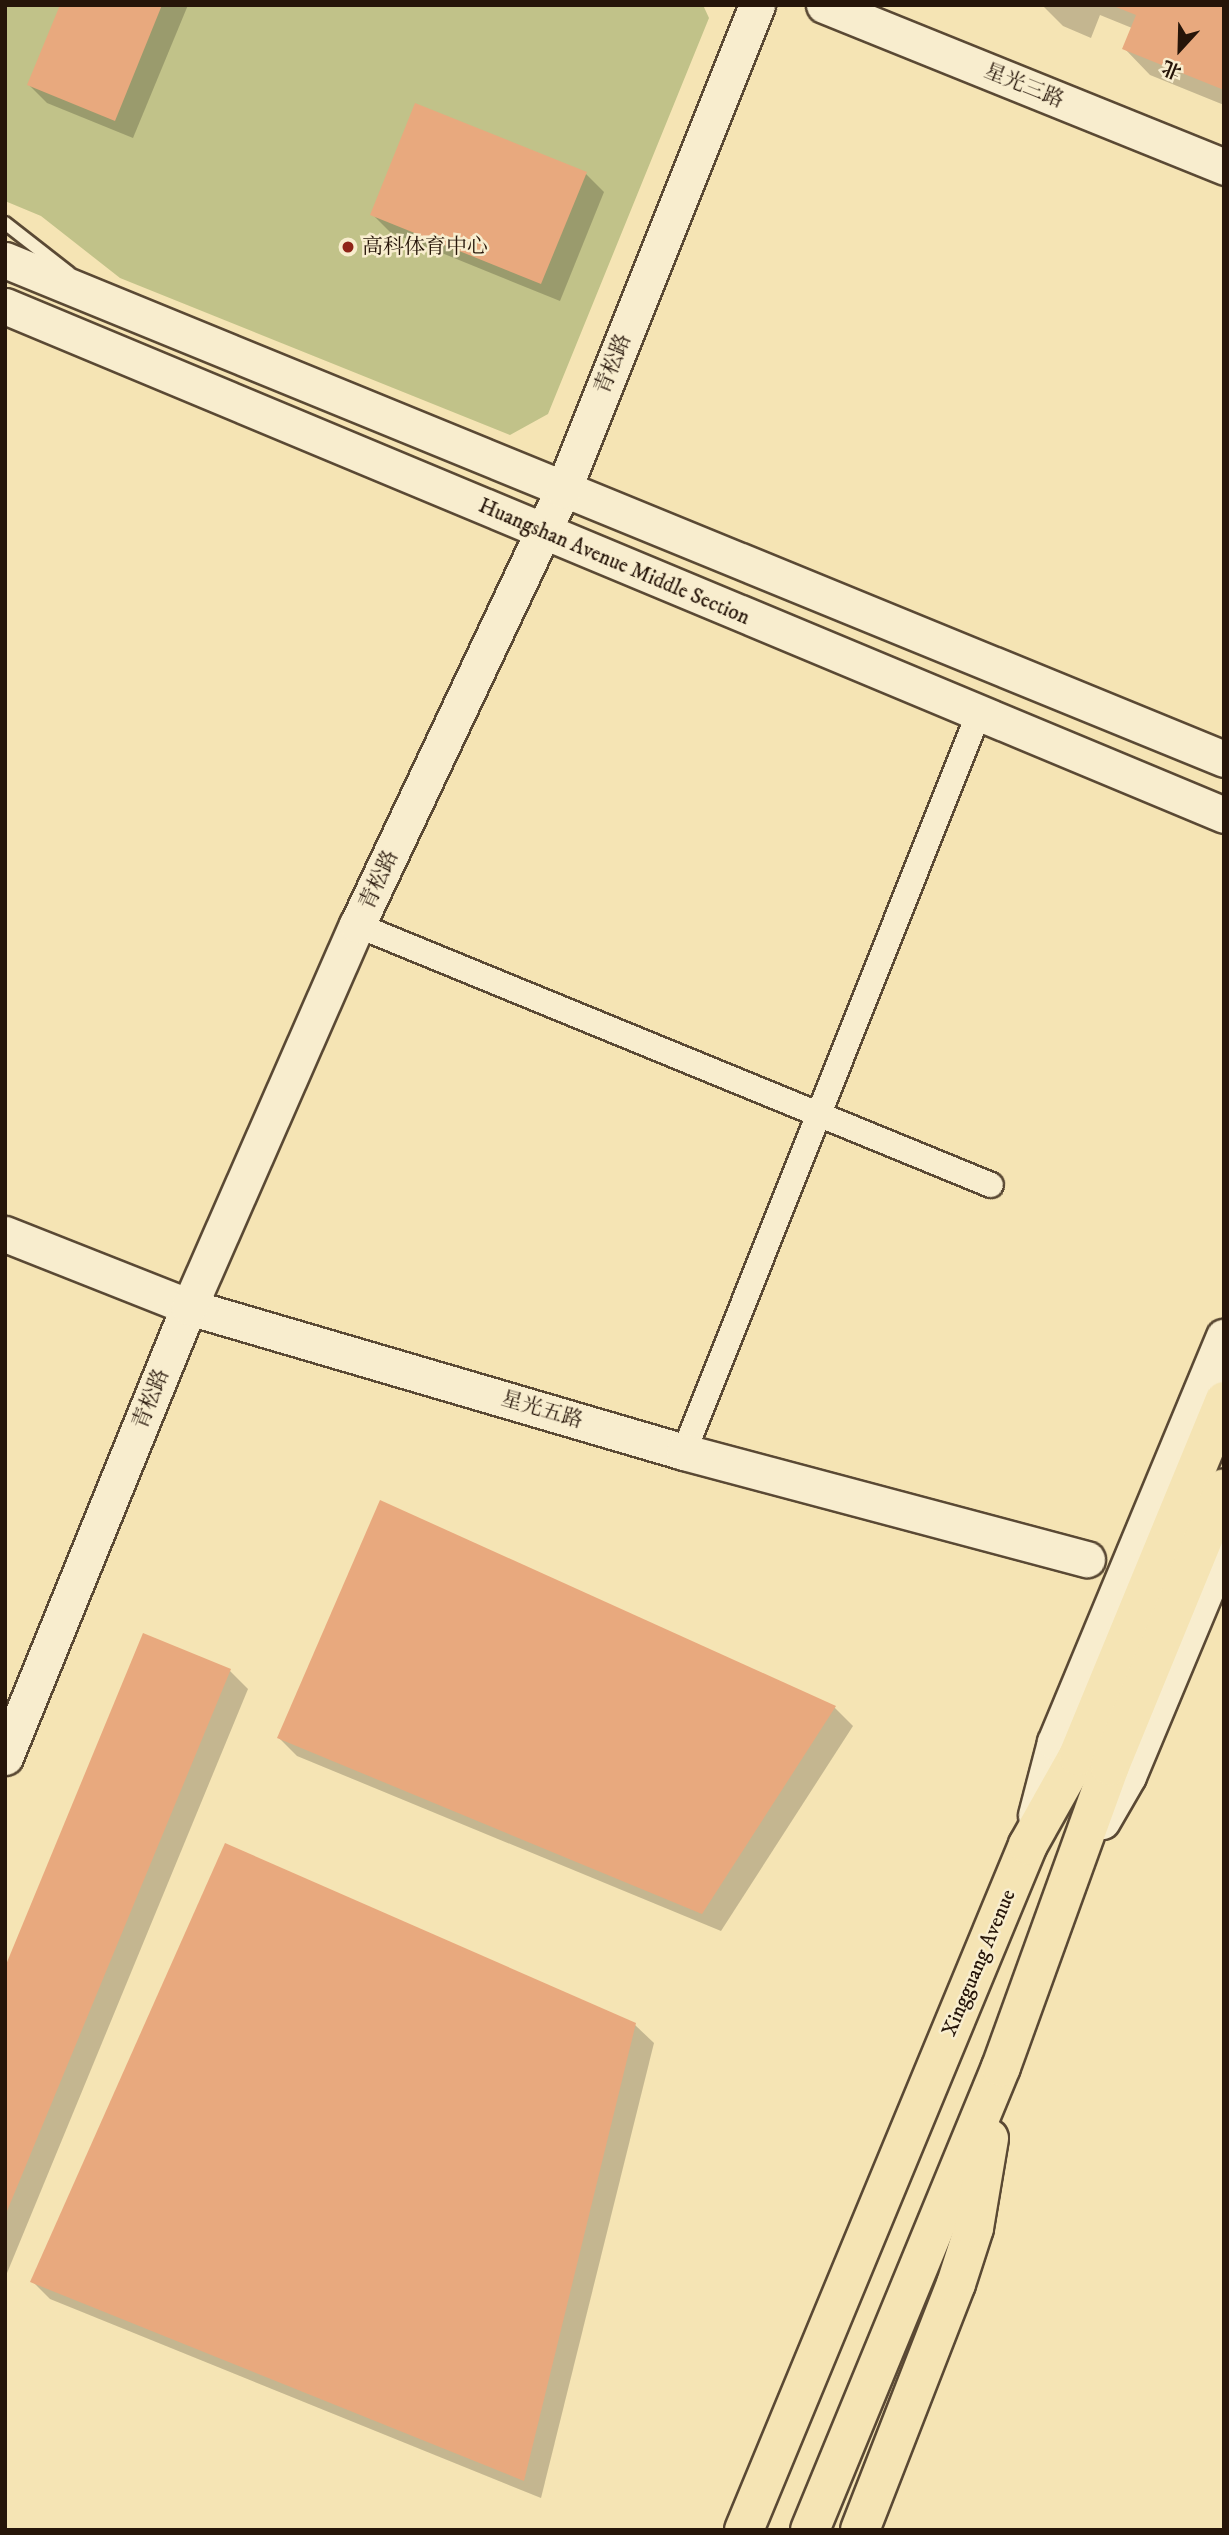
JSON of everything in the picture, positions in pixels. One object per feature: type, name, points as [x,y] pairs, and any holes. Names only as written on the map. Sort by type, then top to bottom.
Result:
[{"type":"main road","name":"Xingguang Avenue","points":[[810,2530],[1001,2067],[1071,1876],[1094,1761],[1224,1401]]},
{"type":"main road","name":"Xingguang Avenue","points":[[744,2530],[1028,1845],[1094,1761],[1224,1488]]},
{"type":"main road","points":[[860,2530],[936,2341],[974,2228],[1001,2067]]},
{"type":"main road","points":[[837,2530],[913,2336],[929,2245]]},
{"type":"street","name":"青松路","points":[[5,1757],[189,1307],[357,925],[563,490],[757,5]]},
{"type":"street","name":"星光三路","points":[[824,5],[1224,167]]},
{"type":"street","points":[[5,260],[1224,759]]},
{"type":"street","name":"Huangshan Avenue Middle Section","points":[[5,306],[1224,816]]},
{"type":"street","points":[[684,1452],[817,1112],[978,715]]},
{"type":"street","points":[[357,925],[991,1185]]},
{"type":"street","name":"星光五路","points":[[5,1234],[189,1307],[684,1452],[1087,1559]]},
{"type":"street","points":[[1028,1845],[1055,1742],[1224,1337]]},
{"type":"street","points":[[1108,1614],[1101,1583],[1087,1559],[1144,1529]]},
{"type":"street","points":[[1071,1876],[1128,1776],[1224,1548]]},
{"type":"street","points":[[1192,1622],[1224,1608]]},
{"type":"lane","points":[[5,223],[98,298]]},
{"type":"green space","name":"高科体育中心","points":[[5,5],[703,5],[709,18],[548,414],[510,435],[120,278],[41,216],[5,201]]},
{"type":"building","points":[[60,5],[162,5],[115,121],[27,85]]},
{"type":"building","points":[[1111,5],[1224,5],[1224,90],[1122,49],[1136,15]]},
{"type":"building","points":[[415,103],[587,172],[541,284],[370,215]]},
{"type":"building","points":[[380,1500],[836,1706],[702,1914],[277,1738]]},
{"type":"building","points":[[143,1633],[231,1669],[5,2216],[5,1967]]},
{"type":"building","points":[[225,1843],[636,2023],[524,2481],[30,2282]]},
{"type":"place","name":"高科体育中心","points":[[348,247]]}]
